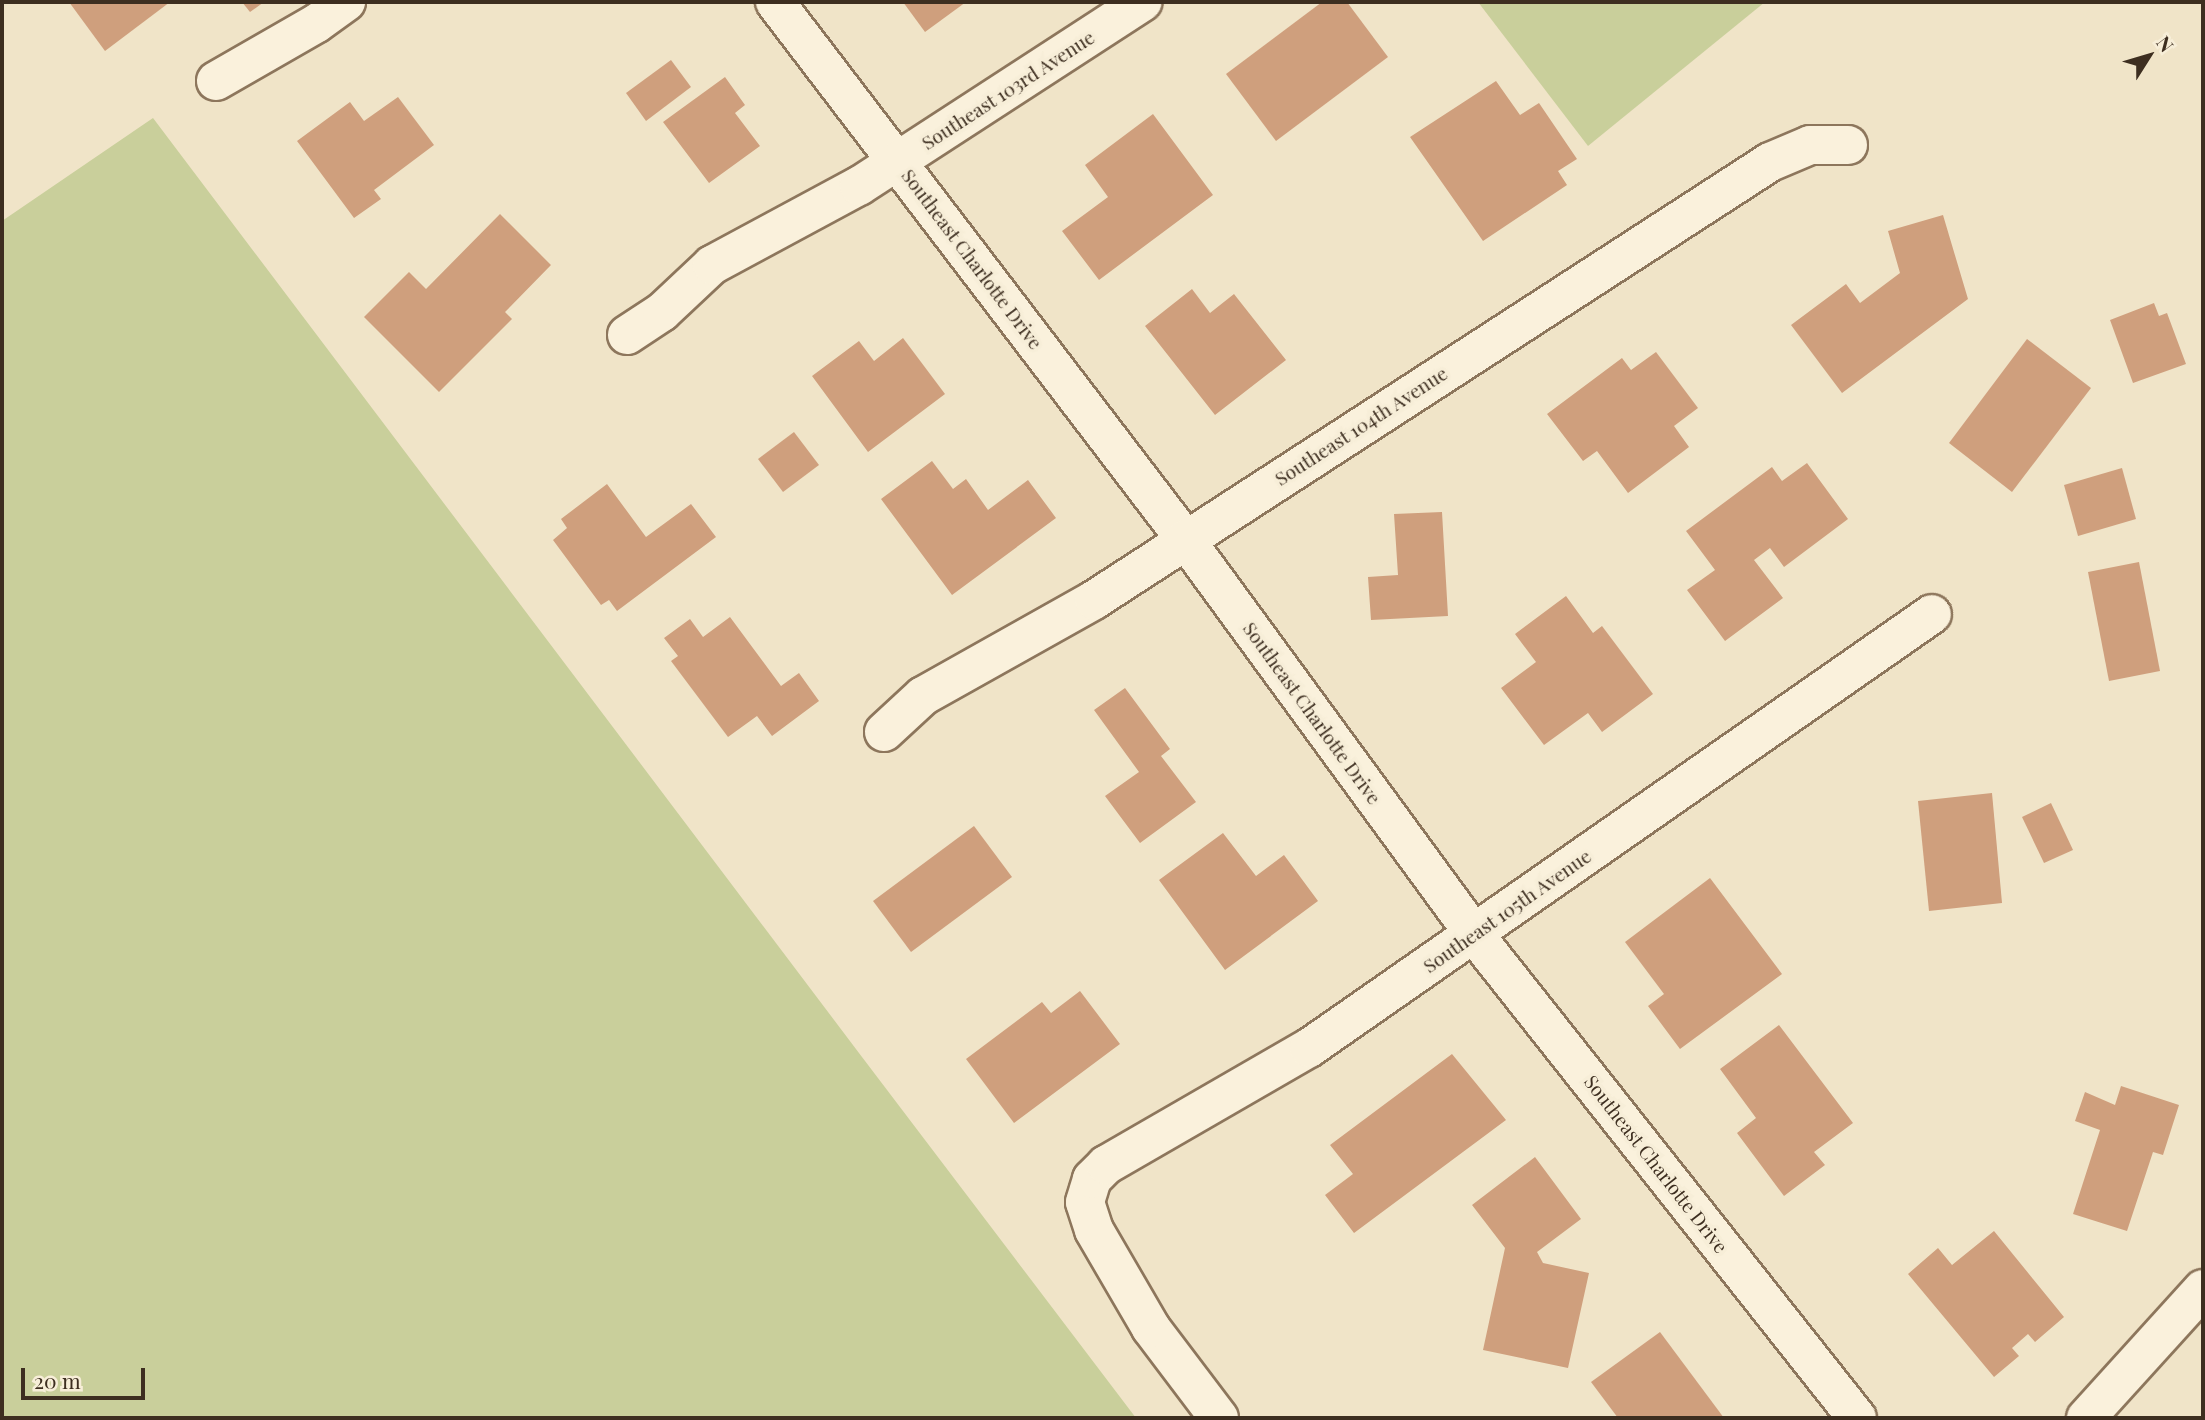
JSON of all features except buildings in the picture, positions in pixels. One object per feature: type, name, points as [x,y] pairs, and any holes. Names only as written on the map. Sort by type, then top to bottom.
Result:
[{"type":"street","points":[[216,81],[317,23],[346,2]]},
{"type":"street","name":"Southeast Charlotte Drive","points":[[775,2],[1185,539],[1474,934],[1857,1418]]},
{"type":"street","name":"Southeast 103rd Avenue","points":[[627,335],[662,312],[712,264],[898,162],[1142,2]]},
{"type":"street","name":"Southeast 104th Avenue","points":[[884,732],[923,696],[1094,600],[1770,162],[1810,145],[1848,145]]},
{"type":"street","name":"Southeast 105th Avenue","points":[[1219,1418],[1151,1328],[1094,1230],[1085,1202],[1092,1179],[1106,1165],[1309,1048],[1932,614]]},
{"type":"street","points":[[2086,1418],[2203,1289]]},
{"type":"green space","points":[[1478,2],[1765,2],[1588,146]]},
{"type":"green space","points":[[153,118],[1136,1418],[2,1418],[2,221]]}]
